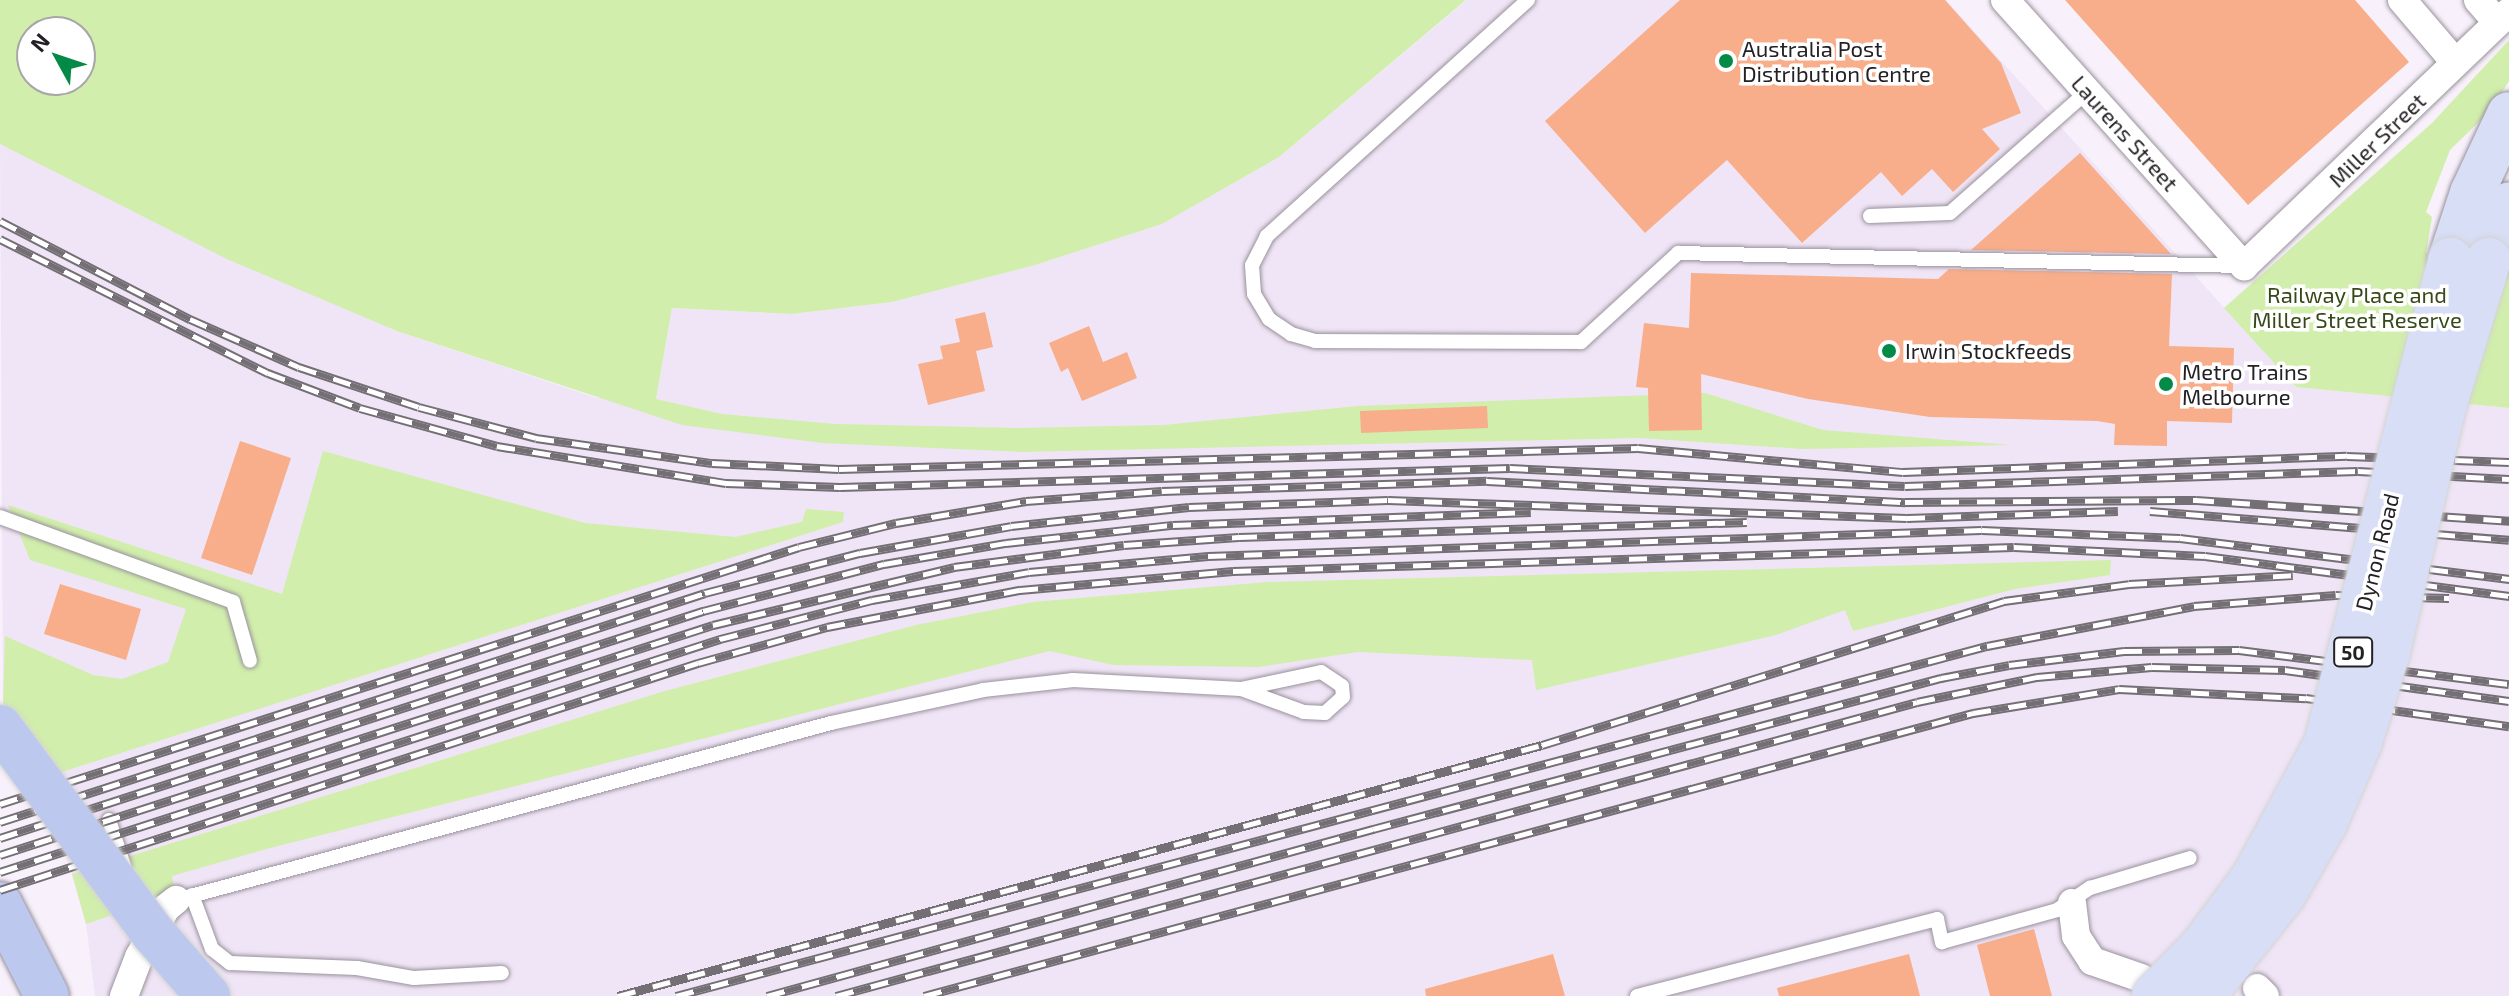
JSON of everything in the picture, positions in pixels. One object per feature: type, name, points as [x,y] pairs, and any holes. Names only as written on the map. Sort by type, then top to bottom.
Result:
[{"type":"highway","points":[[0,727],[153,933],[208,996]]},
{"type":"highway","points":[[0,904],[47,996]]},
{"type":"main road","name":"Dynon Road","points":[[2203,996],[2284,894],[2325,823],[2360,742],[2388,652],[2443,410],[2470,260],[2472,193],[2509,114]]},
{"type":"main road","name":"Dynon Road","points":[[2155,990],[2202,947],[2267,856],[2326,744],[2470,260],[2509,205]]},
{"type":"main road","points":[[2256,993],[2325,823]]},
{"type":"street","name":"Laurens Street","points":[[2005,0],[2244,266]]},
{"type":"street","points":[[2402,0],[2455,62]]},
{"type":"street","points":[[2478,0],[2503,17]]},
{"type":"street","name":"Miller Street","points":[[2244,266],[2503,17]]},
{"type":"street","points":[[124,996],[139,957],[166,908],[184,897]]},
{"type":"street","points":[[2072,903],[2076,936],[2092,961],[2155,990]]},
{"type":"lane","points":[[1528,0],[1267,236],[1252,265],[1254,294],[1269,319],[1315,341],[1581,342],[1678,253],[2244,266]]},
{"type":"lane","points":[[1870,216],[1950,213],[2087,92]]},
{"type":"lane","points":[[0,517],[233,602],[250,661]]},
{"type":"lane","points":[[502,973],[414,978],[357,968],[230,963],[212,949],[184,897],[831,723],[983,690],[1073,680],[1241,689],[1321,672],[1342,686],[1343,697],[1325,713],[1304,712],[1241,689]]},
{"type":"lane","points":[[109,820],[131,887],[139,957]]},
{"type":"lane","points":[[1637,996],[1937,919],[1942,942],[2072,903],[2090,888],[2190,858]]},
{"type":"shaded area","points":[[1467,0],[1946,0],[2296,387],[2509,408],[2509,996],[95,996],[86,924],[70,868],[40,779],[3,704],[0,144],[397,331],[597,398],[656,399],[672,308],[792,314],[892,302],[1035,265],[1162,224],[1279,157]]},
{"type":"green space","points":[[0,0],[1466,0],[1279,157],[1162,224],[1035,265],[892,302],[792,314],[672,308],[656,399],[722,414],[836,424],[1018,428],[1163,425],[1358,406],[1705,393],[1823,430],[2012,445],[1803,449],[1639,438],[1022,452],[822,443],[682,425],[397,331],[229,260],[0,144]]},
{"type":"green space","name":"Railway Place and Miller Street Reserve","points":[[2509,40],[2509,81],[2490,111],[2450,150],[2426,212],[2432,217],[2426,253],[2509,258],[2509,408],[2296,387],[2224,308],[2432,123]]},
{"type":"green space","points":[[323,451],[585,523],[735,537],[802,522],[806,509],[844,512],[843,522],[40,779],[3,704],[5,636],[93,675],[122,679],[168,662],[186,609],[30,560],[8,505],[282,594]]},
{"type":"green space","points":[[2111,560],[2110,575],[2015,589],[1853,631],[1845,610],[1776,635],[1536,690],[1532,660],[1358,652],[1258,667],[1113,665],[1050,651],[270,848],[172,876],[175,894],[86,924],[72,874],[665,691],[916,625],[1033,602],[1267,582]]},
{"type":"building","points":[[1680,0],[1945,0],[2001,63],[2021,113],[1982,129],[2000,149],[1953,192],[1932,169],[1902,196],[1881,172],[1802,243],[1727,160],[1645,233],[1545,121]]},
{"type":"building","points":[[2065,0],[2355,0],[2409,62],[2248,205]]},
{"type":"building","points":[[2080,153],[2171,254],[1971,250]]},
{"type":"building","name":"Irwin Stockfeeds","points":[[1949,269],[2172,274],[2169,346],[2234,348],[2232,423],[2167,421],[2167,446],[2114,445],[2115,424],[1930,417],[1808,399],[1701,374],[1702,430],[1649,431],[1648,388],[1636,387],[1644,323],[1689,328],[1691,273],[1938,279]]},
{"type":"building","points":[[985,312],[993,347],[976,351],[985,391],[928,405],[918,364],[943,359],[940,346],[960,342],[955,319]]},
{"type":"building","points":[[1089,326],[1103,362],[1127,352],[1137,378],[1082,401],[1068,368],[1061,372],[1049,343]]},
{"type":"building","points":[[1487,406],[1488,428],[1361,433],[1360,411]]},
{"type":"building","points":[[240,441],[291,458],[252,575],[201,558]]},
{"type":"building","points":[[60,584],[141,609],[126,660],[44,634]]},
{"type":"building","points":[[2034,929],[2052,996],[1990,996],[1977,945]]},
{"type":"building","points":[[1553,954],[1565,996],[1426,996],[1425,989]]},
{"type":"building","points":[[1909,954],[1920,996],[1779,996],[1777,988]]},
{"type":"railway","points":[[0,221],[190,319],[299,367],[419,407],[536,438],[712,463],[839,469],[1638,448],[1903,472],[2347,456],[2509,462]]},
{"type":"railway","points":[[0,239],[268,373],[360,408],[497,446],[726,483],[840,487],[1510,468],[1905,486],[2358,471],[2509,479]]},
{"type":"railway","points":[[0,804],[799,547],[896,523],[1026,501],[1162,491],[1487,481],[1905,502],[2196,500],[2509,521]]},
{"type":"railway","points":[[0,822],[705,593],[860,553],[1011,526],[1189,507],[1388,500],[1907,518],[2118,511]]},
{"type":"railway","points":[[2150,511],[2509,540]]},
{"type":"railway","points":[[0,838],[703,611],[884,564],[1006,543],[1173,525],[1531,512]]},
{"type":"railway","points":[[0,855],[713,625],[954,567],[1124,545],[1239,537],[1747,522]]},
{"type":"railway","points":[[0,872],[720,639],[872,600],[1029,572],[1208,556],[1982,530],[2180,538],[2509,579]]},
{"type":"railway","points":[[0,890],[698,663],[827,627],[1020,590],[1233,571],[2014,547],[2205,556],[2509,596]]},
{"type":"railway","points":[[618,996],[1542,745],[2004,601],[2129,584],[2293,575]]},
{"type":"railway","points":[[676,996],[1987,646],[2194,606],[2336,595],[2449,598]]},
{"type":"railway","points":[[767,996],[1373,829],[1941,678],[2009,665],[2124,651],[2239,650],[2509,684]]},
{"type":"railway","points":[[836,996],[1917,702],[2037,677],[2152,667],[2285,670],[2509,701]]},
{"type":"railway","points":[[924,996],[1973,713],[2119,689],[2306,698],[2509,726]]},
{"type":"place","name":"Australia Post Distribution Centre","points":[[1726,61]]},
{"type":"place","name":"Irwin Stockfeeds","points":[[1889,351]]},
{"type":"place","name":"Metro Trains Melbourne","points":[[2166,384]]}]
